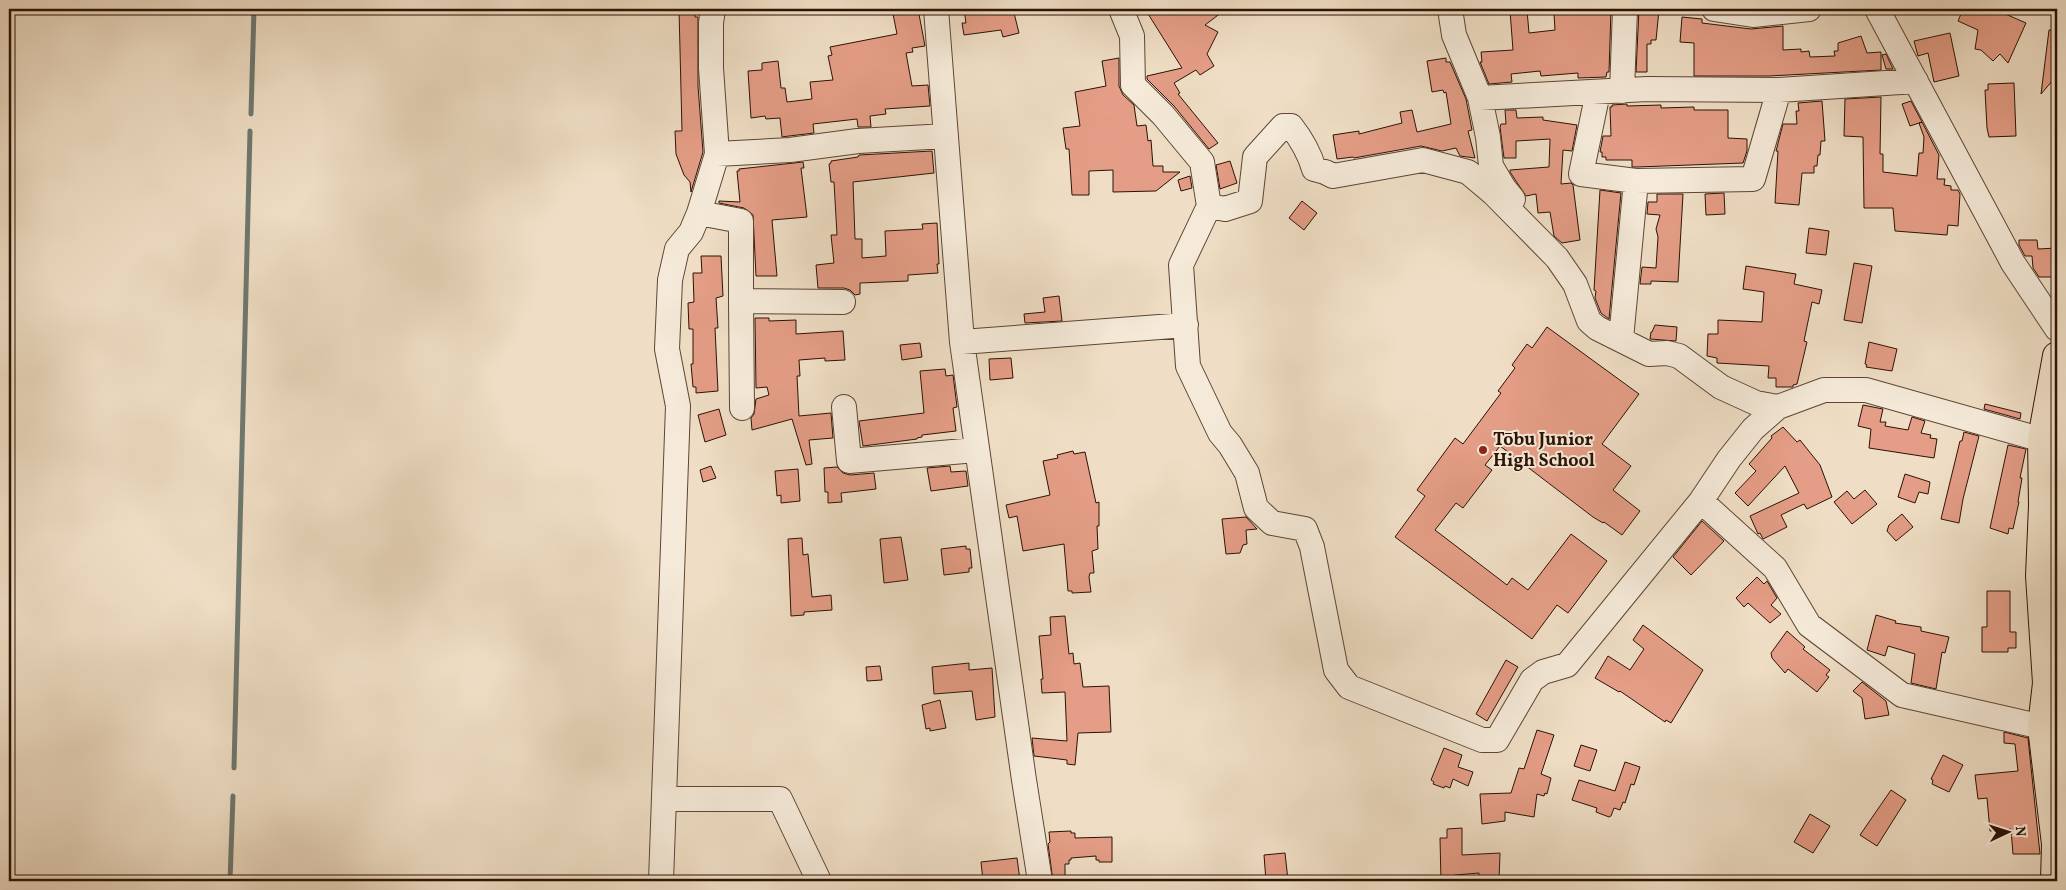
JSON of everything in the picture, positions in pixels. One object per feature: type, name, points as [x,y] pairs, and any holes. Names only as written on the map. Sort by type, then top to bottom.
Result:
[{"type":"main road","points":[[2054,881],[2056,844],[2042,728],[2047,683],[2040,576],[2043,506],[2057,356]]},
{"type":"street","points":[[661,881],[678,406],[667,349],[670,280],[677,249],[691,232],[699,213],[717,154],[711,68],[711,23],[713,9]]},
{"type":"street","points":[[936,9],[962,342],[976,450],[1040,881]]},
{"type":"street","points":[[1122,9],[1132,36],[1133,85],[1163,115],[1202,162],[1209,206],[1180,265],[1188,366],[1220,433],[1248,473],[1256,508],[1272,523],[1305,529],[1312,547],[1336,670],[1349,687],[1482,740],[1497,740],[1532,680],[1543,672],[1567,665],[1701,501],[1729,459],[1753,429],[1778,406],[1824,390],[1866,390],[2050,441]]},
{"type":"street","points":[[1450,9],[1454,35],[1480,98],[1488,137],[1491,166],[1504,188],[1532,223],[1530,231]]},
{"type":"street","points":[[1622,91],[1624,9]]},
{"type":"street","points":[[1714,9],[1753,15],[1809,9]]},
{"type":"street","points":[[1877,9],[2013,263],[2057,329]]},
{"type":"street","points":[[1480,98],[1647,89],[1779,90],[1916,81]]},
{"type":"street","points":[[1598,92],[1581,174],[1636,181],[1753,179],[1779,90]]},
{"type":"street","points":[[1209,206],[1225,209],[1250,201],[1255,157],[1283,126],[1291,126],[1308,151],[1314,169],[1333,176],[1344,176],[1423,160],[1468,172],[1493,193],[1557,258],[1575,284],[1589,321],[1597,328],[1649,354],[1667,353],[1679,356],[1721,387],[1756,402],[1778,406]]},
{"type":"street","points":[[717,154],[790,150],[858,142],[946,136]]},
{"type":"street","points":[[1621,339],[1636,181]]},
{"type":"street","points":[[699,213],[742,221],[742,408]]},
{"type":"street","points":[[741,301],[843,302]]},
{"type":"street","points":[[962,342],[1186,325]]},
{"type":"street","points":[[844,407],[849,461],[976,450]]},
{"type":"street","points":[[1701,501],[1775,568],[1809,625],[1902,695],[2042,728]]},
{"type":"street","points":[[665,799],[780,798],[819,881]]},
{"type":"building","points":[[679,9],[695,9],[695,17],[698,17],[698,86],[703,152],[691,192],[690,182],[684,175],[676,154],[675,131],[682,131]]},
{"type":"building","points":[[892,9],[918,9],[925,46],[912,48],[913,52],[906,53],[912,86],[928,85],[930,106],[885,109],[886,114],[870,116],[871,127],[858,127],[857,119],[813,124],[814,133],[782,137],[780,118],[766,119],[765,116],[751,118],[748,71],[762,70],[762,63],[778,61],[781,88],[785,88],[787,102],[812,99],[810,82],[833,80],[828,56],[832,55],[830,47],[897,34]]},
{"type":"building","points":[[964,9],[1013,9],[1019,33],[1003,37],[1001,30],[964,35],[962,23],[966,23]]},
{"type":"building","points":[[1145,9],[1226,9],[1205,25],[1218,32],[1207,54],[1214,66],[1200,75],[1196,70],[1174,83],[1180,93],[1178,94],[1218,143],[1209,149],[1174,106],[1147,79],[1147,76],[1182,68]]},
{"type":"building","points":[[1611,9],[1609,72],[1607,72],[1606,77],[1578,78],[1578,73],[1541,76],[1540,71],[1511,74],[1512,82],[1489,84],[1480,62],[1482,62],[1481,52],[1513,50],[1510,11],[1527,10],[1529,33],[1555,30],[1554,14],[1556,14],[1556,10]]},
{"type":"building","points":[[1639,9],[1659,10],[1656,40],[1651,40],[1651,44],[1647,44],[1647,72],[1636,72]]},
{"type":"building","points":[[1963,9],[1994,9],[2026,23],[2008,63],[2000,54],[1993,61],[1981,50],[1975,49],[1978,30],[1958,21]]},
{"type":"building","points":[[1682,17],[1702,19],[1702,23],[1751,29],[1783,26],[1783,50],[1801,49],[1801,52],[1809,51],[1810,57],[1835,56],[1834,51],[1838,51],[1838,43],[1861,36],[1867,53],[1881,52],[1881,70],[1769,76],[1694,76],[1694,43],[1680,42]]},
{"type":"building","points":[[2049,30],[2057,30],[2057,81],[2053,80],[2041,94]]},
{"type":"building","points":[[1950,33],[1959,76],[1934,82],[1928,53],[1918,56],[1914,41]]},
{"type":"building","points":[[1886,54],[1893,69],[1886,69],[1882,55]]},
{"type":"building","points":[[1119,58],[1119,86],[1123,95],[1134,105],[1137,126],[1146,125],[1148,141],[1151,140],[1153,166],[1163,166],[1163,172],[1180,172],[1156,191],[1113,192],[1113,170],[1089,171],[1089,195],[1072,195],[1069,149],[1066,149],[1063,128],[1080,126],[1075,92],[1106,86],[1102,61]]},
{"type":"building","points":[[1446,58],[1446,62],[1450,62],[1466,99],[1472,130],[1468,131],[1475,158],[1460,156],[1456,148],[1442,151],[1421,146],[1354,158],[1337,159],[1333,135],[1359,131],[1359,134],[1402,123],[1400,112],[1412,110],[1417,132],[1451,124],[1446,92],[1444,93],[1443,90],[1432,92],[1427,61]]},
{"type":"building","points":[[2014,83],[2016,136],[1989,137],[1985,90],[1988,90],[1988,84]]},
{"type":"building","points":[[1881,97],[1880,154],[1883,154],[1883,172],[1917,176],[1919,153],[1923,153],[1924,137],[1919,123],[1922,122],[1939,155],[1937,179],[1945,179],[1944,185],[1951,186],[1951,190],[1958,190],[1960,194],[1958,226],[1948,225],[1947,235],[1895,231],[1893,208],[1864,208],[1863,137],[1844,136],[1845,99]]},
{"type":"building","points":[[1822,101],[1825,141],[1821,141],[1820,155],[1818,155],[1817,166],[1814,166],[1814,173],[1802,173],[1799,205],[1775,203],[1778,151],[1776,151],[1783,124],[1797,124],[1796,111],[1799,111],[1798,103]]},
{"type":"building","points":[[1911,101],[1922,122],[1910,126],[1902,104]]},
{"type":"building","points":[[1627,104],[1627,106],[1661,105],[1661,108],[1694,107],[1694,110],[1728,110],[1728,138],[1747,139],[1747,151],[1743,163],[1632,167],[1632,160],[1606,160],[1606,157],[1602,157],[1602,152],[1600,152],[1603,136],[1611,136],[1610,107],[1612,105]]},
{"type":"building","points":[[1505,110],[1516,110],[1517,118],[1543,117],[1543,120],[1577,125],[1572,151],[1563,150],[1561,184],[1571,183],[1573,185],[1580,240],[1562,243],[1554,236],[1550,212],[1538,213],[1536,194],[1526,196],[1510,172],[1510,170],[1549,167],[1550,139],[1516,141],[1516,158],[1504,158],[1500,127],[1501,124],[1506,124]]},
{"type":"building","points":[[932,151],[934,173],[853,182],[855,239],[862,239],[862,258],[886,256],[885,231],[923,229],[922,224],[937,223],[938,273],[908,275],[908,281],[860,283],[860,294],[855,295],[850,290],[844,288],[818,288],[816,265],[834,263],[831,235],[837,235],[834,182],[831,182],[829,164],[831,161],[858,157],[859,155]]},
{"type":"building","points":[[1230,161],[1237,183],[1220,189],[1216,165]]},
{"type":"building","points":[[803,162],[804,168],[801,168],[807,217],[772,220],[777,276],[756,276],[753,215],[744,208],[719,203],[719,201],[740,202],[737,171],[739,169]]},
{"type":"building","points":[[1190,176],[1192,188],[1181,191],[1178,180]]},
{"type":"building","points":[[1600,190],[1621,193],[1609,319],[1601,313],[1595,298],[1596,291],[1594,290]]},
{"type":"building","points":[[1724,193],[1725,214],[1706,215],[1705,194]]},
{"type":"building","points":[[1657,194],[1683,194],[1678,282],[1651,281],[1651,284],[1640,284],[1642,267],[1656,268],[1658,237],[1656,229],[1660,215],[1647,214],[1648,202],[1657,202]]},
{"type":"building","points":[[1302,201],[1317,213],[1304,230],[1289,218]]},
{"type":"building","points":[[1809,228],[1829,231],[1826,255],[1806,253]]},
{"type":"building","points":[[2019,240],[2037,240],[2038,249],[2057,248],[2057,277],[2039,277],[2033,268],[2032,256],[2025,256],[2019,245]]},
{"type":"building","points":[[701,256],[721,256],[723,296],[716,298],[718,328],[715,328],[718,391],[696,393],[696,387],[693,387],[691,364],[693,364],[693,329],[689,329],[688,303],[694,302],[693,273],[702,273]]},
{"type":"building","points":[[1854,263],[1872,266],[1862,323],[1844,320]]},
{"type":"building","points":[[1746,266],[1796,274],[1794,284],[1822,290],[1819,304],[1812,302],[1804,341],[1807,342],[1797,384],[1793,385],[1793,387],[1776,387],[1776,378],[1768,378],[1769,366],[1717,363],[1717,358],[1707,356],[1708,334],[1718,334],[1718,320],[1762,322],[1764,292],[1743,289]]},
{"type":"building","points":[[1059,296],[1062,321],[1025,323],[1024,314],[1045,312],[1043,298]]},
{"type":"building","points":[[755,318],[769,318],[769,321],[796,320],[796,334],[843,331],[845,360],[825,361],[825,358],[799,360],[800,376],[797,376],[799,416],[831,413],[833,438],[809,440],[812,464],[806,465],[792,419],[752,430],[751,418],[754,414],[756,399],[769,395],[767,387],[756,388]]},
{"type":"building","points":[[1655,325],[1677,327],[1676,341],[1650,339]]},
{"type":"building","points":[[1547,327],[1639,394],[1602,444],[1631,466],[1613,490],[1640,511],[1622,535],[1604,522],[1593,517],[1500,446],[1485,465],[1492,470],[1463,508],[1456,503],[1435,530],[1507,585],[1512,578],[1528,590],[1571,534],[1607,561],[1568,613],[1557,605],[1532,639],[1395,537],[1425,496],[1417,490],[1455,438],[1463,444],[1501,393],[1498,391],[1515,368],[1512,365],[1527,344],[1532,348]]},
{"type":"building","points":[[1869,342],[1897,349],[1892,371],[1866,367]]},
{"type":"building","points":[[920,343],[922,357],[902,360],[900,345]]},
{"type":"building","points":[[1011,358],[1013,378],[990,380],[989,359]]},
{"type":"building","points":[[945,369],[946,376],[953,375],[957,407],[953,408],[956,431],[922,435],[922,437],[917,439],[863,446],[859,421],[924,413],[920,371]]},
{"type":"building","points":[[1985,404],[2021,413],[2020,419],[1984,409]]},
{"type":"building","points":[[1863,405],[1883,409],[1880,422],[1886,422],[1885,426],[1908,430],[1912,417],[1925,421],[1921,433],[1931,435],[1930,438],[1937,439],[1934,458],[1869,448],[1871,429],[1858,426]]},
{"type":"building","points":[[719,409],[726,435],[705,442],[698,415]]},
{"type":"building","points":[[1783,427],[1797,442],[1800,440],[1820,465],[1832,497],[1807,509],[1804,504],[1781,515],[1787,527],[1763,539],[1760,533],[1758,534],[1750,516],[1799,493],[1785,466],[1748,506],[1735,493],[1756,471],[1749,464],[1772,438],[1771,436]]},
{"type":"building","points":[[1964,432],[1979,436],[1959,523],[1941,519],[1960,441],[1962,441]]},
{"type":"building","points":[[2008,445],[2026,449],[2020,478],[2022,478],[2019,502],[2013,529],[2009,528],[2008,534],[1990,528]]},
{"type":"building","points":[[1073,451],[1074,454],[1085,452],[1096,503],[1099,502],[1098,549],[1092,551],[1094,573],[1090,573],[1089,577],[1091,592],[1072,593],[1072,591],[1068,591],[1064,544],[1023,551],[1017,516],[1009,518],[1006,505],[1050,495],[1043,461],[1058,458],[1057,455]]},
{"type":"building","points":[[711,466],[716,478],[703,482],[700,470]]},
{"type":"building","points":[[950,466],[951,472],[966,471],[968,486],[931,491],[927,468]]},
{"type":"building","points":[[837,467],[843,473],[850,475],[874,473],[876,489],[841,493],[842,502],[828,503],[828,492],[825,492],[824,468]]},
{"type":"building","points":[[798,469],[800,501],[781,503],[781,495],[777,496],[775,471]]},
{"type":"building","points":[[1905,474],[1930,482],[1928,494],[1919,492],[1915,503],[1898,497]]},
{"type":"building","points":[[1865,490],[1877,504],[1852,524],[1834,502],[1847,491],[1854,499]]},
{"type":"building","points":[[1902,514],[1913,527],[1896,541],[1887,531],[1889,525]]},
{"type":"building","points":[[1246,517],[1257,529],[1246,530],[1247,544],[1243,545],[1240,553],[1226,554],[1222,519]]},
{"type":"building","points":[[1702,521],[1724,541],[1691,575],[1673,557]]},
{"type":"building","points":[[901,537],[908,580],[884,583],[880,539]]},
{"type":"building","points":[[802,538],[803,555],[808,554],[812,597],[831,595],[832,610],[804,612],[804,615],[791,616],[788,539]]},
{"type":"building","points":[[966,546],[966,549],[970,549],[972,568],[969,568],[969,572],[944,575],[941,549]]},
{"type":"building","points":[[1757,577],[1764,584],[1767,581],[1777,598],[1771,605],[1781,614],[1770,623],[1748,603],[1744,607],[1736,598]]},
{"type":"building","points":[[1987,591],[2010,591],[2010,632],[2016,632],[2016,648],[2008,648],[2008,652],[1982,652],[1982,627],[1987,627]]},
{"type":"building","points":[[1876,615],[1896,621],[1895,623],[1921,627],[1921,631],[1949,637],[1945,653],[1942,652],[1936,689],[1911,683],[1915,654],[1888,646],[1885,656],[1867,650]]},
{"type":"building","points":[[1065,616],[1069,654],[1073,653],[1074,664],[1080,663],[1083,687],[1109,686],[1111,732],[1078,733],[1075,765],[1067,764],[1067,760],[1034,756],[1032,738],[1067,741],[1065,692],[1042,693],[1041,679],[1043,679],[1039,636],[1051,635],[1050,617]]},
{"type":"building","points":[[1643,625],[1703,670],[1671,723],[1666,720],[1665,722],[1620,691],[1595,678],[1608,656],[1630,670],[1644,649],[1633,640]]},
{"type":"building","points":[[1787,631],[1805,647],[1803,649],[1830,670],[1826,675],[1829,677],[1817,692],[1788,669],[1785,673],[1772,658],[1771,653]]},
{"type":"building","points":[[1506,660],[1518,667],[1487,721],[1476,714]]},
{"type":"building","points":[[969,663],[969,670],[992,668],[995,717],[976,720],[972,691],[934,694],[932,667]]},
{"type":"building","points":[[880,666],[882,680],[867,681],[866,667]]},
{"type":"building","points":[[1862,682],[1886,701],[1889,715],[1865,719],[1862,698],[1853,691]]},
{"type":"building","points":[[940,700],[946,728],[930,731],[930,728],[926,729],[922,705]]},
{"type":"building","points":[[1537,730],[1554,735],[1541,774],[1551,778],[1547,794],[1545,793],[1544,796],[1537,794],[1534,817],[1505,812],[1505,821],[1482,824],[1480,794],[1511,793],[1519,768],[1524,769]]},
{"type":"building","points":[[2004,732],[2028,738],[2040,854],[2013,854],[2011,829],[1990,831],[1987,798],[1978,799],[1975,775],[2018,771],[2015,744],[2004,743]]},
{"type":"building","points":[[1581,745],[1597,750],[1590,771],[1574,766]]},
{"type":"building","points":[[1444,748],[1462,755],[1458,767],[1473,772],[1468,786],[1453,779],[1450,788],[1433,784],[1434,782],[1431,780]]},
{"type":"building","points":[[1943,755],[1963,765],[1949,792],[1932,784],[1933,780],[1931,779]]},
{"type":"building","points":[[1625,762],[1640,767],[1634,785],[1631,784],[1625,803],[1623,802],[1620,810],[1614,808],[1609,817],[1596,812],[1597,808],[1572,800],[1579,780],[1615,791]]},
{"type":"building","points":[[1891,790],[1906,800],[1877,846],[1860,835]]},
{"type":"building","points":[[1810,814],[1830,826],[1813,853],[1794,842]]},
{"type":"building","points":[[1462,828],[1462,855],[1500,853],[1499,881],[1479,881],[1479,873],[1455,875],[1453,881],[1441,881],[1440,838],[1447,838],[1447,829]]},
{"type":"building","points":[[1071,831],[1071,833],[1075,833],[1075,838],[1112,837],[1112,862],[1099,862],[1099,860],[1096,860],[1096,856],[1071,858],[1069,864],[1065,864],[1065,876],[1060,876],[1060,881],[1053,881],[1048,844],[1050,842],[1049,832]]},
{"type":"building","points":[[1285,853],[1288,880],[1266,881],[1264,855]]},
{"type":"building","points":[[1017,858],[1020,880],[983,881],[981,862]]},
{"type":"waterway","points":[[251,114],[254,9]]},
{"type":"waterway","points":[[234,768],[250,131]]},
{"type":"waterway","points":[[230,881],[233,796]]},
{"type":"place","name":"Tōbu Junior High School","points":[[1483,450]]}]
